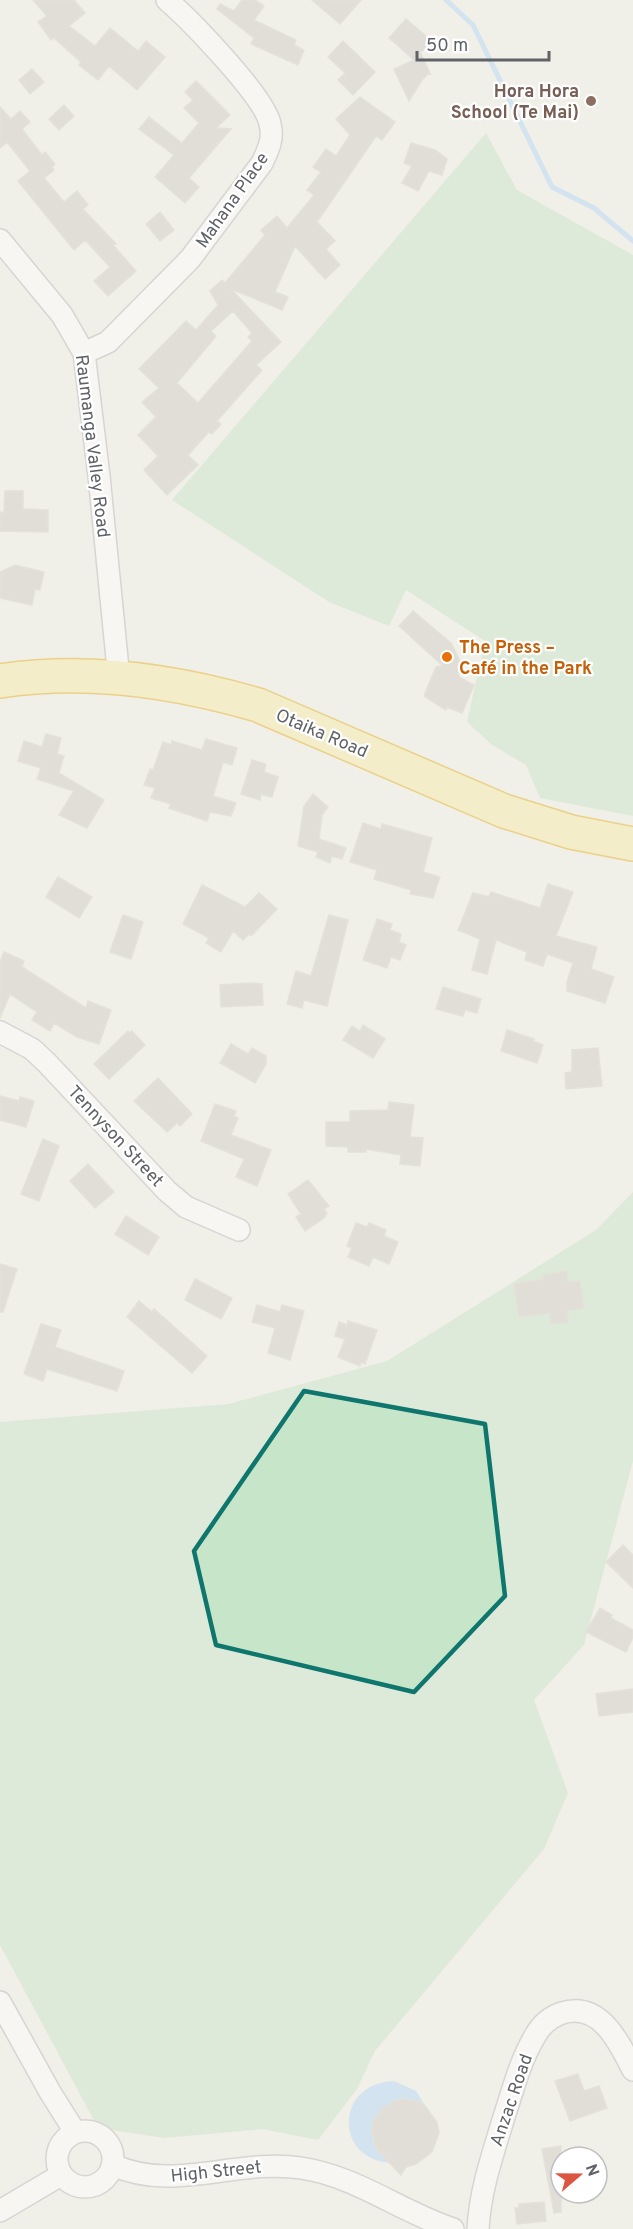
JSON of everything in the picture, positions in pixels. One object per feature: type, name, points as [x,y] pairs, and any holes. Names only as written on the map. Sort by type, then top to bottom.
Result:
[{"type":"highway","name":"Otaika Road","points":[[0,681],[56,677],[119,679],[204,691],[258,705],[504,811],[571,832],[633,844]]},
{"type":"street","name":"Mahana Place","points":[[84,352],[108,342],[190,259],[262,163],[270,147],[271,128],[265,110],[198,28],[167,0]]},
{"type":"street","name":"Raumanga Valley Road","points":[[0,240],[62,315],[84,352],[119,679]]},
{"type":"street","name":"Tennyson Street","points":[[0,1032],[32,1049],[186,1207],[239,1230]]},
{"type":"street","points":[[0,2002],[75,2132]]},
{"type":"street","name":"Anzac Road","points":[[478,2229],[483,2188],[518,2073],[544,2023],[566,2012],[578,2010],[591,2013],[602,2020],[613,2034],[633,2070]]},
{"type":"street","points":[[92,2131],[100,2135],[111,2148],[113,2165],[104,2180],[90,2187],[73,2185],[61,2175],[56,2155],[60,2145],[75,2132],[92,2131]]},
{"type":"street","name":"High Street","points":[[113,2165],[148,2177],[176,2178],[255,2165],[302,2168],[352,2183],[453,2229]]},
{"type":"street","points":[[0,2211],[61,2175]]},
{"type":"highlighted area","points":[[304,1391],[485,1424],[505,1596],[414,1692],[216,1645],[194,1551]]},
{"type":"green space","points":[[486,133],[517,190],[633,255],[633,816],[540,798],[526,765],[492,745],[467,722],[485,641],[406,590],[389,626],[329,602],[172,500]]},
{"type":"green space","points":[[633,1192],[633,1461],[584,1645],[534,1700],[568,1793],[544,1849],[375,2051],[357,2089],[318,2140],[263,2129],[164,2138],[98,2128],[0,1945],[0,1422],[228,1404],[387,1361],[596,1230]]},
{"type":"water","points":[[394,2081],[416,2091],[429,2112],[392,2163],[373,2159],[359,2150],[351,2137],[349,2122],[352,2107],[360,2094],[374,2085]]},
{"type":"building","points":[[33,0],[74,0],[85,13],[69,26],[95,46],[110,28],[138,51],[146,41],[165,57],[137,90],[109,66],[98,80],[79,65],[81,62],[54,38],[51,40],[38,22],[47,16]]},
{"type":"building","points":[[242,0],[255,0],[264,6],[254,20],[296,40],[294,45],[304,50],[298,65],[251,44],[254,38],[217,9],[220,4],[234,11]]},
{"type":"building","points":[[312,0],[361,0],[340,24]]},
{"type":"building","points":[[406,19],[434,43],[420,52],[431,75],[429,73],[422,80],[409,101],[394,69],[414,60],[389,38]]},
{"type":"building","points":[[343,41],[375,72],[353,95],[338,80],[345,73],[328,57]]},
{"type":"building","points":[[32,69],[44,82],[30,94],[19,80]]},
{"type":"building","points":[[196,81],[230,115],[216,128],[231,129],[189,178],[199,187],[185,203],[155,177],[174,155],[139,129],[149,117],[182,143],[199,123],[184,108],[193,100],[185,92]]},
{"type":"building","points":[[360,97],[395,122],[382,140],[376,136],[317,222],[335,241],[326,249],[340,265],[325,279],[295,246],[275,292],[288,297],[282,310],[231,289],[281,342],[256,365],[262,370],[217,421],[221,424],[212,434],[209,432],[188,455],[198,465],[167,495],[144,470],[158,456],[138,435],[156,417],[142,402],[159,388],[139,369],[186,321],[196,330],[218,305],[210,291],[222,280],[225,283],[265,235],[261,230],[277,216],[287,228],[314,195],[307,190],[321,172],[313,167],[326,149],[336,156],[350,135],[336,119]],"holes":[[[233,311],[252,333],[248,337],[252,341],[198,403],[177,383],[216,336],[211,331]]]},
{"type":"building","points":[[64,105],[74,116],[59,130],[49,119]]},
{"type":"building","points":[[0,107],[11,119],[20,111],[30,122],[22,129],[42,155],[45,152],[55,164],[52,167],[54,170],[44,178],[64,202],[77,191],[88,205],[83,209],[116,244],[113,245],[136,271],[108,296],[94,281],[110,267],[85,240],[74,250],[18,181],[30,171],[7,142],[0,148]]},
{"type":"building","points":[[411,143],[435,150],[447,159],[442,175],[429,171],[418,191],[402,183],[412,166],[404,163]]},
{"type":"building","points":[[160,212],[174,230],[160,241],[146,224]]},
{"type":"building","points":[[5,491],[23,491],[23,509],[48,510],[48,532],[0,531],[0,512],[4,513]]},
{"type":"building","points":[[15,565],[44,572],[40,590],[35,589],[32,605],[0,598],[0,572]]},
{"type":"building","points":[[413,611],[451,643],[459,659],[459,677],[474,685],[462,713],[447,707],[446,710],[424,696],[436,667],[443,666],[399,626]]},
{"type":"building","points":[[46,734],[61,738],[57,754],[64,756],[59,773],[104,800],[87,828],[59,815],[74,791],[37,779],[41,768],[18,761],[24,741],[42,747]]},
{"type":"building","points":[[206,739],[237,748],[232,765],[223,762],[213,796],[236,803],[231,816],[210,812],[207,821],[169,808],[171,804],[151,798],[155,788],[144,785],[150,769],[153,770],[163,742],[171,745],[172,741],[202,750]]},
{"type":"building","points":[[252,760],[266,764],[264,772],[278,777],[272,797],[261,794],[260,800],[241,794]]},
{"type":"building","points":[[313,794],[328,807],[322,815],[319,839],[346,848],[342,859],[332,856],[330,863],[316,857],[318,852],[298,846],[304,806]]},
{"type":"building","points":[[363,823],[381,829],[382,824],[432,838],[423,872],[440,877],[433,898],[410,894],[411,890],[374,879],[377,870],[350,862]]},
{"type":"building","points":[[58,877],[92,897],[79,918],[46,897]]},
{"type":"building","points":[[548,884],[573,892],[556,936],[597,947],[591,969],[614,977],[605,1003],[567,991],[567,982],[573,963],[547,954],[543,966],[525,960],[527,952],[496,940],[487,974],[472,970],[480,939],[458,930],[473,893],[489,897],[491,892],[540,908]]},
{"type":"building","points":[[202,885],[245,907],[259,893],[277,909],[251,936],[249,934],[243,940],[233,931],[221,952],[206,943],[209,938],[183,924]]},
{"type":"building","points":[[123,915],[143,922],[131,959],[110,952]]},
{"type":"building","points":[[329,915],[348,920],[327,1006],[304,1000],[302,1008],[287,1004],[296,971],[311,976]]},
{"type":"building","points":[[377,919],[392,924],[390,930],[401,934],[399,942],[406,945],[400,960],[391,957],[387,968],[363,960]]},
{"type":"building","points":[[4,952],[24,961],[22,967],[86,1008],[88,1001],[111,1010],[99,1044],[77,1037],[54,1023],[50,1031],[32,1020],[37,1012],[10,994],[0,1018],[0,962]]},
{"type":"building","points":[[262,984],[263,1005],[221,1007],[220,985]]},
{"type":"building","points":[[443,987],[481,999],[477,1013],[465,1010],[463,1016],[436,1009]]},
{"type":"building","points":[[363,1025],[385,1039],[373,1058],[343,1040],[352,1026],[360,1031]]},
{"type":"building","points":[[507,1030],[534,1039],[533,1041],[543,1045],[537,1063],[501,1051]]},
{"type":"building","points":[[128,1031],[129,1033],[132,1031],[145,1045],[109,1079],[94,1064]]},
{"type":"building","points":[[231,1044],[248,1054],[252,1048],[266,1056],[266,1064],[255,1083],[220,1063]]},
{"type":"building","points":[[598,1048],[602,1086],[566,1089],[565,1073],[572,1072],[572,1050]]},
{"type":"building","points":[[158,1078],[192,1114],[180,1126],[177,1123],[167,1132],[134,1101]]},
{"type":"building","points":[[0,1096],[19,1101],[20,1097],[34,1101],[26,1127],[0,1120]]},
{"type":"building","points":[[389,1102],[414,1105],[410,1137],[423,1138],[420,1166],[400,1164],[401,1155],[366,1149],[366,1152],[348,1152],[348,1147],[326,1146],[326,1122],[350,1122],[350,1111],[388,1110]]},
{"type":"building","points":[[215,1104],[236,1111],[234,1116],[238,1118],[231,1135],[271,1150],[257,1186],[236,1177],[244,1159],[201,1141]]},
{"type":"building","points":[[43,1139],[59,1146],[39,1201],[21,1194]]},
{"type":"building","points":[[88,1164],[114,1192],[95,1208],[70,1181]]},
{"type":"building","points":[[308,1180],[329,1206],[324,1209],[327,1213],[324,1218],[305,1231],[296,1217],[301,1214],[288,1194]]},
{"type":"building","points":[[126,1216],[159,1237],[148,1255],[115,1234]]},
{"type":"building","points":[[356,1223],[367,1227],[369,1223],[386,1230],[384,1236],[398,1242],[389,1264],[373,1257],[369,1266],[348,1257],[352,1248],[347,1246]]},
{"type":"building","points":[[0,1264],[17,1269],[3,1312],[0,1312]]},
{"type":"building","points":[[567,1271],[568,1282],[580,1281],[584,1308],[567,1311],[569,1322],[551,1324],[549,1313],[519,1317],[514,1284],[543,1279],[543,1275]]},
{"type":"building","points":[[195,1279],[232,1298],[221,1319],[185,1300]]},
{"type":"building","points":[[139,1301],[152,1312],[154,1309],[207,1356],[192,1373],[127,1317]]},
{"type":"building","points":[[257,1305],[280,1312],[282,1305],[304,1311],[290,1360],[268,1353],[275,1328],[252,1322]]},
{"type":"building","points":[[348,1321],[377,1330],[365,1364],[361,1362],[360,1366],[338,1357],[345,1339],[335,1336],[339,1322],[347,1325]]},
{"type":"building","points":[[41,1324],[61,1330],[55,1347],[124,1371],[117,1391],[47,1369],[43,1381],[24,1374]]},
{"type":"building","points":[[623,1545],[633,1555],[633,1588],[606,1562]]},
{"type":"building","points":[[600,1608],[612,1615],[611,1618],[633,1630],[633,1637],[626,1652],[586,1632]]},
{"type":"building","points":[[633,1689],[633,1712],[599,1716],[596,1694]]},
{"type":"building","points":[[578,2074],[584,2091],[599,2086],[607,2108],[570,2121],[555,2081]]},
{"type":"building","points":[[400,2099],[418,2101],[425,2106],[437,2122],[439,2133],[432,2152],[416,2164],[406,2167],[401,2175],[376,2149],[372,2132],[373,2123],[382,2108]]},
{"type":"building","points":[[549,2148],[549,2186],[542,2149]]},
{"type":"building","points":[[544,2202],[546,2221],[517,2224],[515,2208],[519,2208],[519,2204]]},
{"type":"building","points":[[552,2205],[561,2205],[561,2212],[554,2213]]},
{"type":"waterway","points":[[446,0],[473,25],[552,187],[594,208],[633,241]]},
{"type":"place","name":"Hora Hora School (Te Mai)","points":[[591,101]]},
{"type":"place","name":"The Press – Café in the Park","points":[[447,657]]}]
